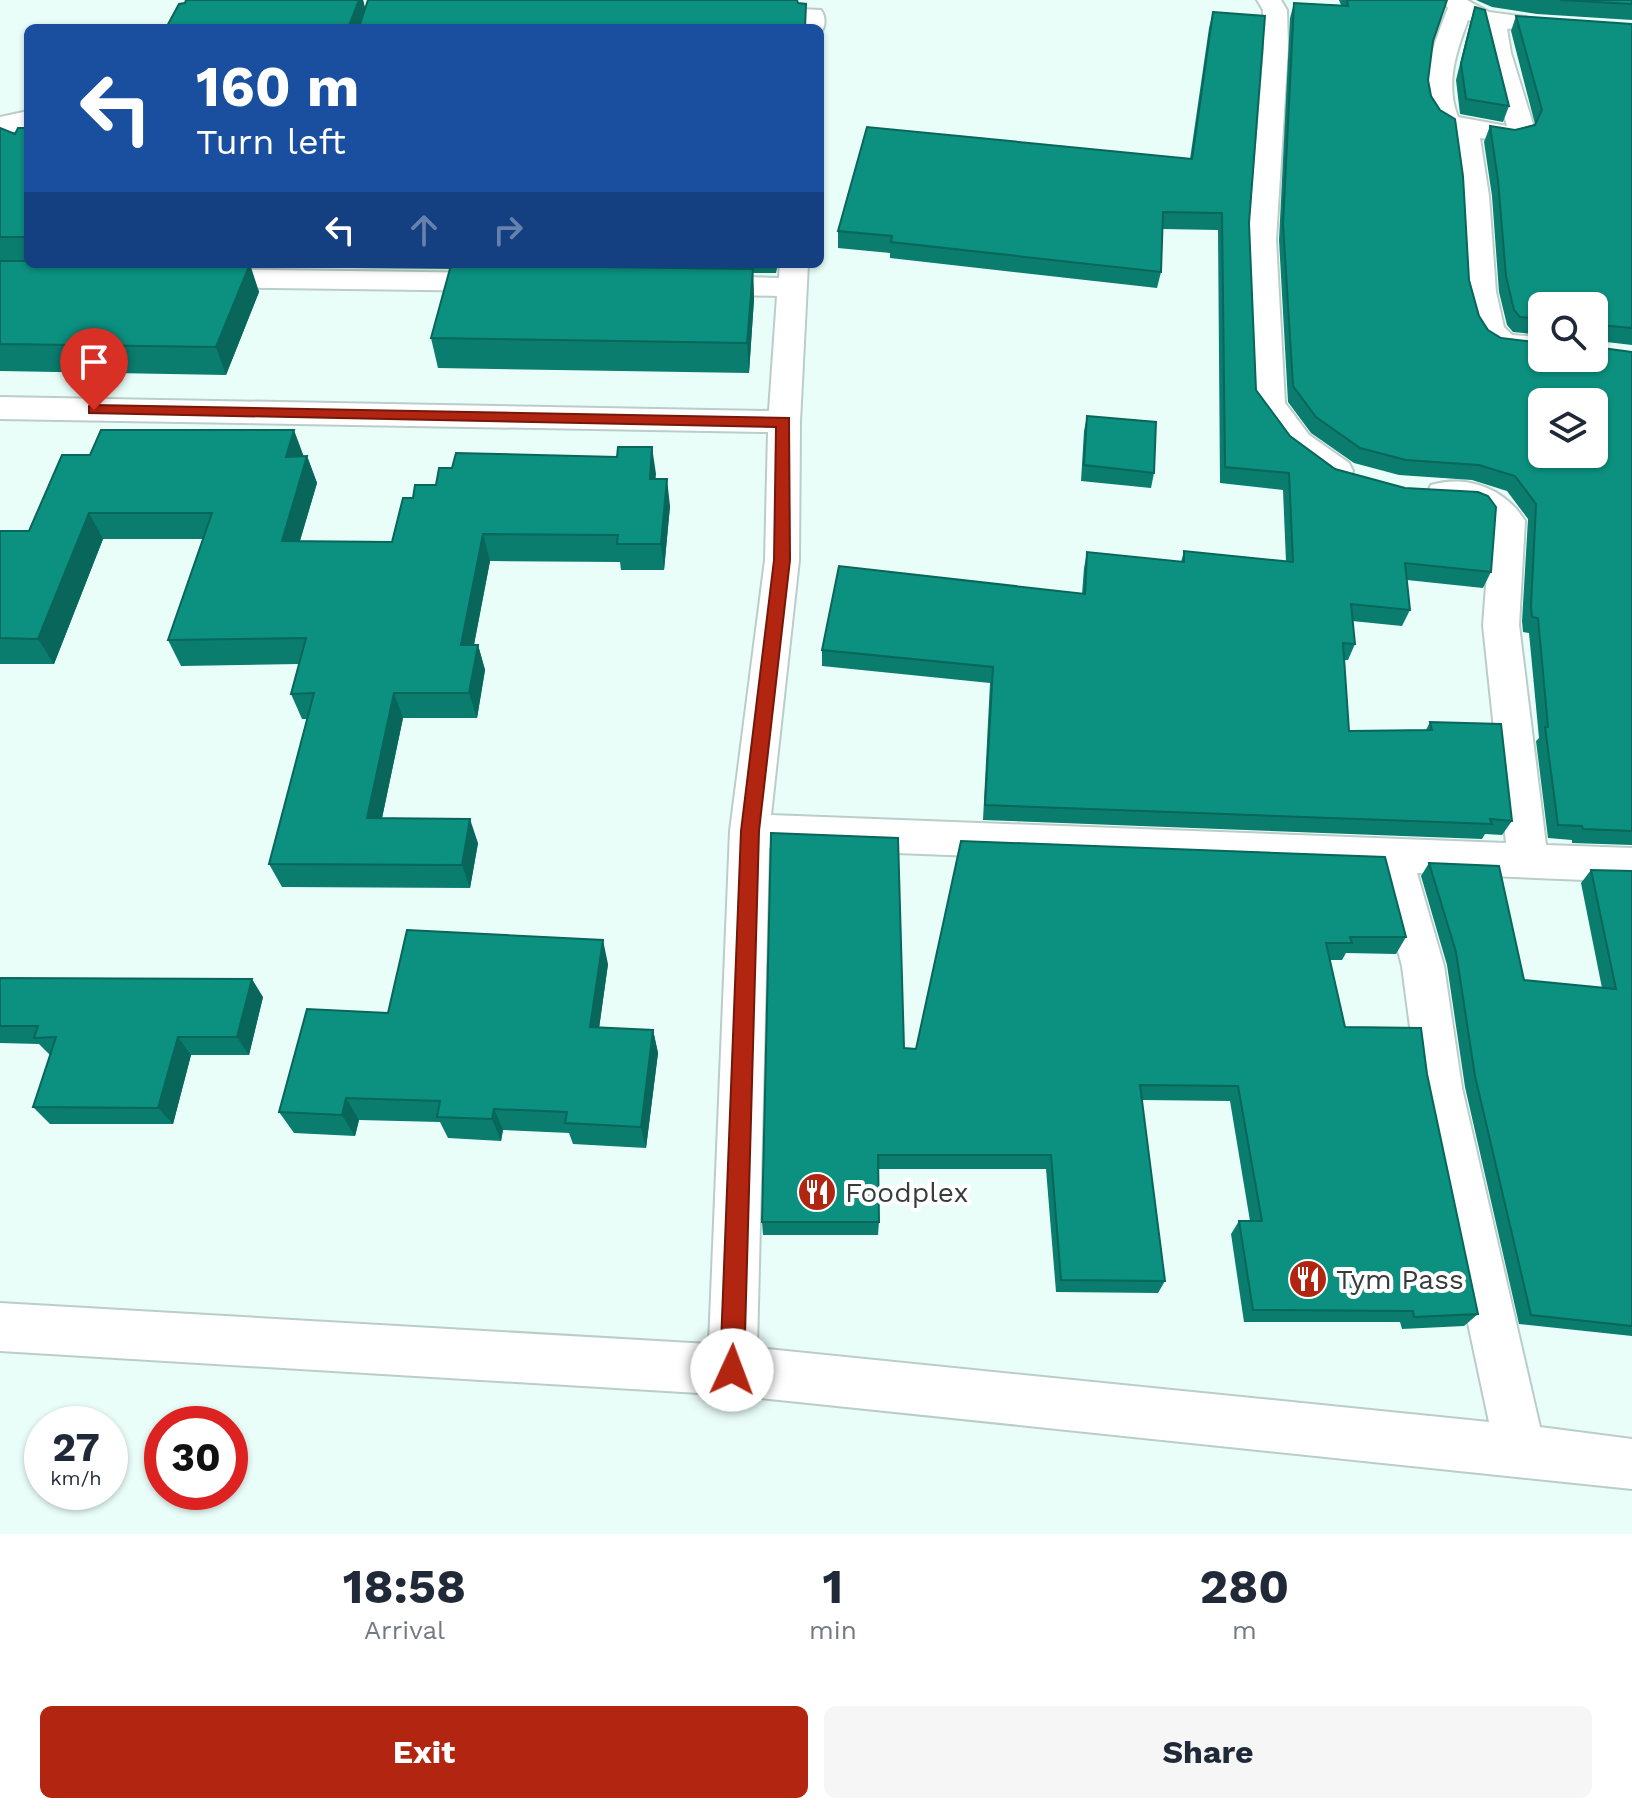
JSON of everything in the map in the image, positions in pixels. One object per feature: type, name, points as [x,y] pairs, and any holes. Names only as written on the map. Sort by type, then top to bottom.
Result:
[{"type":"street","points":[[1269,0],[1275,10],[1276,48],[1262,240],[1269,405],[1298,443],[1342,475],[1371,482]]},
{"type":"street","points":[[1494,21],[1499,53],[1520,124],[1519,131],[1508,134],[1465,128],[1447,122],[1442,113],[1439,65],[1457,4],[1494,21],[1540,24]]},
{"type":"street","points":[[733,14],[812,15],[812,24]]},
{"type":"street","points":[[0,129],[7,123],[24,120]]},
{"type":"street","points":[[1465,128],[1475,197],[1483,300],[1489,330],[1503,343],[1528,346]]},
{"type":"street","points":[[680,285],[793,275],[784,422],[782,560],[750,831],[732,1370]]},
{"type":"street","points":[[169,278],[520,283]]},
{"type":"street","points":[[0,408],[784,422]]},
{"type":"street","points":[[1414,491],[1472,495],[1494,502],[1508,521],[1501,625],[1528,860]]},
{"type":"street","points":[[750,831],[1632,865]]},
{"type":"street","points":[[1392,854],[1423,966],[1440,1088],[1520,1450]]},
{"type":"street","points":[[0,1327],[732,1370],[1632,1464]]},
{"type":"building","points":[[186,0],[359,0],[350,24],[168,24],[179,4]]},
{"type":"building","points":[[368,0],[797,0],[806,4],[805,24],[360,24]]},
{"type":"building","points":[[1347,0],[1447,0],[1433,41],[1428,80],[1431,96],[1440,110],[1455,119],[1463,176],[1469,280],[1479,316],[1488,330],[1501,338],[1528,341],[1528,372],[1608,372],[1608,349],[1632,352],[1632,831],[1558,825],[1545,727],[1548,727],[1538,618],[1532,617],[1531,606],[1536,504],[1515,476],[1479,465],[1406,460],[1360,448],[1316,417],[1293,386],[1283,224],[1294,3],[1348,6]]},
{"type":"building","points":[[1560,0],[1632,0],[1632,4]]},
{"type":"building","points":[[1475,7],[1485,10],[1509,106],[1466,99],[1461,64]]},
{"type":"building","points":[[1213,12],[1265,16],[1249,223],[1256,390],[1290,436],[1335,469],[1405,488],[1478,492],[1488,496],[1496,507],[1491,572],[1405,563],[1410,610],[1351,604],[1355,644],[1343,643],[1349,731],[1432,730],[1430,722],[1501,724],[1512,821],[1490,819],[1492,824],[985,805],[993,667],[822,650],[839,566],[1085,594],[1087,552],[1184,562],[1184,551],[1293,562],[1289,473],[1225,467],[1222,213],[1163,212],[1161,272],[891,242],[892,236],[838,231],[867,127],[1192,159]]},
{"type":"building","points":[[1516,16],[1632,24],[1632,328],[1608,326],[1608,292],[1528,292],[1528,318],[1520,317],[1514,310],[1506,276],[1490,126],[1515,130],[1535,125],[1542,110]]},
{"type":"building","points":[[0,128],[15,134],[18,128],[24,128],[24,237],[0,237]]},
{"type":"building","points":[[0,261],[24,261],[24,268],[248,268],[216,347],[0,344]]},
{"type":"building","points":[[450,268],[753,269],[747,343],[431,338]]},
{"type":"building","points":[[1087,416],[1156,422],[1154,473],[1084,465]]},
{"type":"building","points":[[101,430],[294,430],[286,457],[307,456],[282,541],[392,542],[403,498],[413,498],[415,485],[436,485],[439,468],[452,468],[456,453],[617,457],[618,447],[652,447],[650,479],[667,479],[661,544],[617,544],[618,535],[483,534],[461,645],[478,645],[469,693],[394,693],[367,818],[470,819],[462,865],[269,864],[314,693],[291,694],[306,638],[168,640],[212,513],[89,513],[38,639],[0,638],[0,531],[29,531],[62,455],[90,455]]},
{"type":"building","points":[[771,833],[898,838],[904,1048],[916,1049],[961,841],[1385,857],[1406,937],[1350,937],[1352,943],[1326,943],[1345,1027],[1421,1028],[1427,1074],[1478,1314],[1414,1317],[1413,1311],[1253,1310],[1239,1221],[1262,1221],[1238,1086],[1140,1085],[1165,1281],[1061,1280],[1051,1155],[878,1155],[879,1222],[762,1222]]},
{"type":"building","points":[[1429,863],[1499,866],[1524,980],[1616,989],[1591,870],[1632,871],[1632,1326],[1531,1315],[1475,1076],[1456,952]]},
{"type":"building","points":[[407,930],[603,940],[590,1027],[653,1030],[641,1127],[565,1123],[567,1112],[494,1109],[492,1119],[437,1117],[440,1101],[346,1098],[342,1115],[279,1112],[307,1009],[388,1013]]},
{"type":"building","points":[[0,978],[252,979],[237,1037],[178,1037],[158,1108],[33,1107],[56,1037],[34,1038],[38,1026],[0,1026]]},
{"type":"place","name":"Foodplex","points":[[817,1192]]},
{"type":"place","name":"Tym Pass","points":[[1308,1279]]},
{"type":"route","points":[[94,410],[784,422],[782,560],[750,831],[732,1370]]}]
